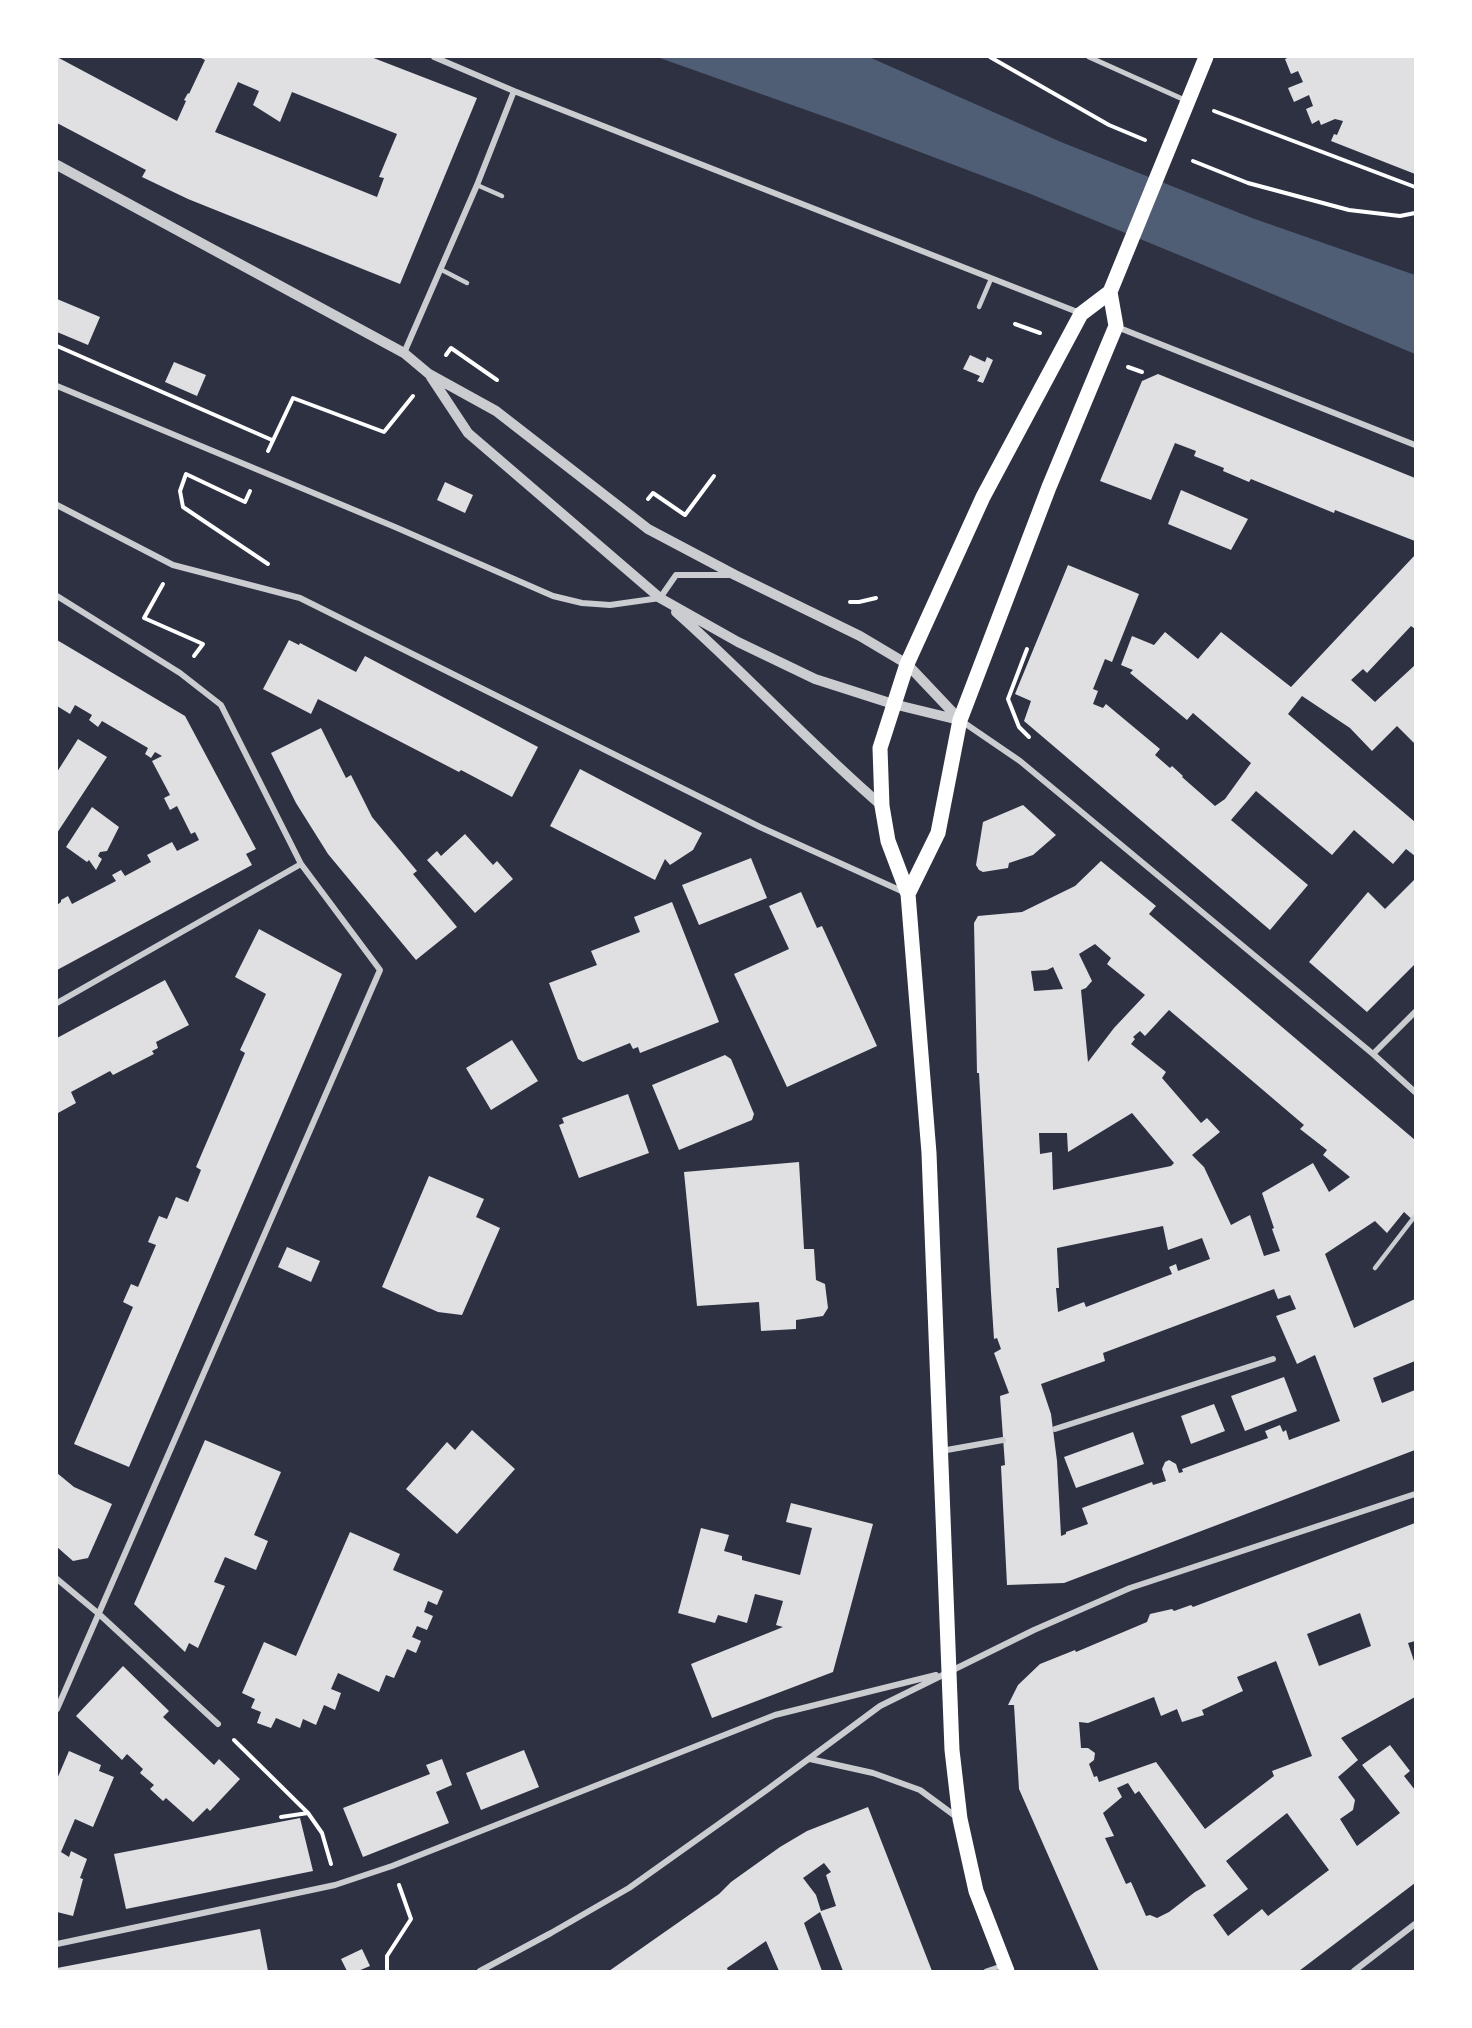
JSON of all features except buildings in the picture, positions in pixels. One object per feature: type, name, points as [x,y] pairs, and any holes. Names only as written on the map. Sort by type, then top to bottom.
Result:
[{"type":"main road","points":[[1005,1968],[976,1891],[960,1819],[952,1750],[929,1153],[908,894],[888,842],[882,806],[880,748],[907,664],[983,497],[1081,314],[1110,292],[1206,57]]},
{"type":"main road","points":[[908,894],[938,833],[960,720],[1049,487],[1116,326],[1110,292]]},
{"type":"street","points":[[435,57],[514,91],[1081,314]]},
{"type":"street","points":[[1089,57],[1188,101]]},
{"type":"street","points":[[404,353],[477,184],[514,91]]},
{"type":"street","points":[[57,165],[404,353],[429,374],[496,411],[648,529],[735,575],[860,636],[907,664],[960,720],[1020,761],[1373,1054],[1415,1092]]},
{"type":"street","points":[[1116,326],[1415,445]]},
{"type":"street","points":[[429,374],[468,433],[720,651],[811,743],[882,806]]},
{"type":"street","points":[[57,386],[394,526],[553,596],[582,603],[610,605],[660,598],[738,642],[815,679],[893,704],[960,720]]},
{"type":"street","points":[[57,505],[174,565],[300,598],[760,827],[908,894]]},
{"type":"street","points":[[660,598],[676,575],[735,575]]},
{"type":"street","points":[[57,596],[180,673],[221,705],[301,864],[380,970],[57,1709]]},
{"type":"street","points":[[57,1003],[301,864]]},
{"type":"street","points":[[1373,1054],[1415,1012]]},
{"type":"street","points":[[1055,1429],[1273,1359]]},
{"type":"street","points":[[940,1451],[1003,1440]]},
{"type":"street","points":[[482,1970],[629,1888],[810,1759],[880,1706],[1034,1630],[1131,1587],[1415,1494]]},
{"type":"street","points":[[57,1579],[99,1614],[218,1724]]},
{"type":"street","points":[[57,1944],[336,1885],[392,1866],[775,1715],[948,1672]]},
{"type":"street","points":[[810,1759],[873,1773],[920,1790],[960,1819]]},
{"type":"street","points":[[1354,1971],[1415,1924]]},
{"type":"lane","points":[[477,184],[502,196]]},
{"type":"lane","points":[[440,269],[467,283]]},
{"type":"lane","points":[[979,307],[991,279]]},
{"type":"lane","points":[[1375,1269],[1415,1216]]},
{"type":"lane","points":[[986,1971],[1005,1968]]},
{"type":"path","points":[[990,57],[1109,125]]},
{"type":"path","points":[[1188,101],[1415,187]]},
{"type":"path","points":[[1248,183],[1348,210],[1400,216],[1415,213]]},
{"type":"path","points":[[57,346],[272,440]]},
{"type":"path","points":[[451,348],[506,386]]},
{"type":"path","points":[[259,470],[293,398],[384,432],[395,419]]},
{"type":"path","points":[[245,502],[186,474],[181,486],[183,507],[286,576],[297,588],[300,598]]},
{"type":"path","points":[[639,494],[648,501],[653,493],[685,515],[714,476]]},
{"type":"path","points":[[174,565],[144,618],[203,644]]},
{"type":"path","points":[[841,602],[859,602],[876,598]]},
{"type":"path","points":[[1027,649],[1008,699],[1019,727],[1034,742]]},
{"type":"path","points":[[218,1724],[308,1813],[322,1833],[332,1867]]},
{"type":"path","points":[[281,1818],[308,1813]]},
{"type":"path","points":[[387,1971],[387,1956],[411,1919],[399,1888]]},
{"type":"water","points":[[657,57],[869,57],[1061,142],[1252,218],[1415,275],[1415,354],[1028,193],[854,127]]}]
